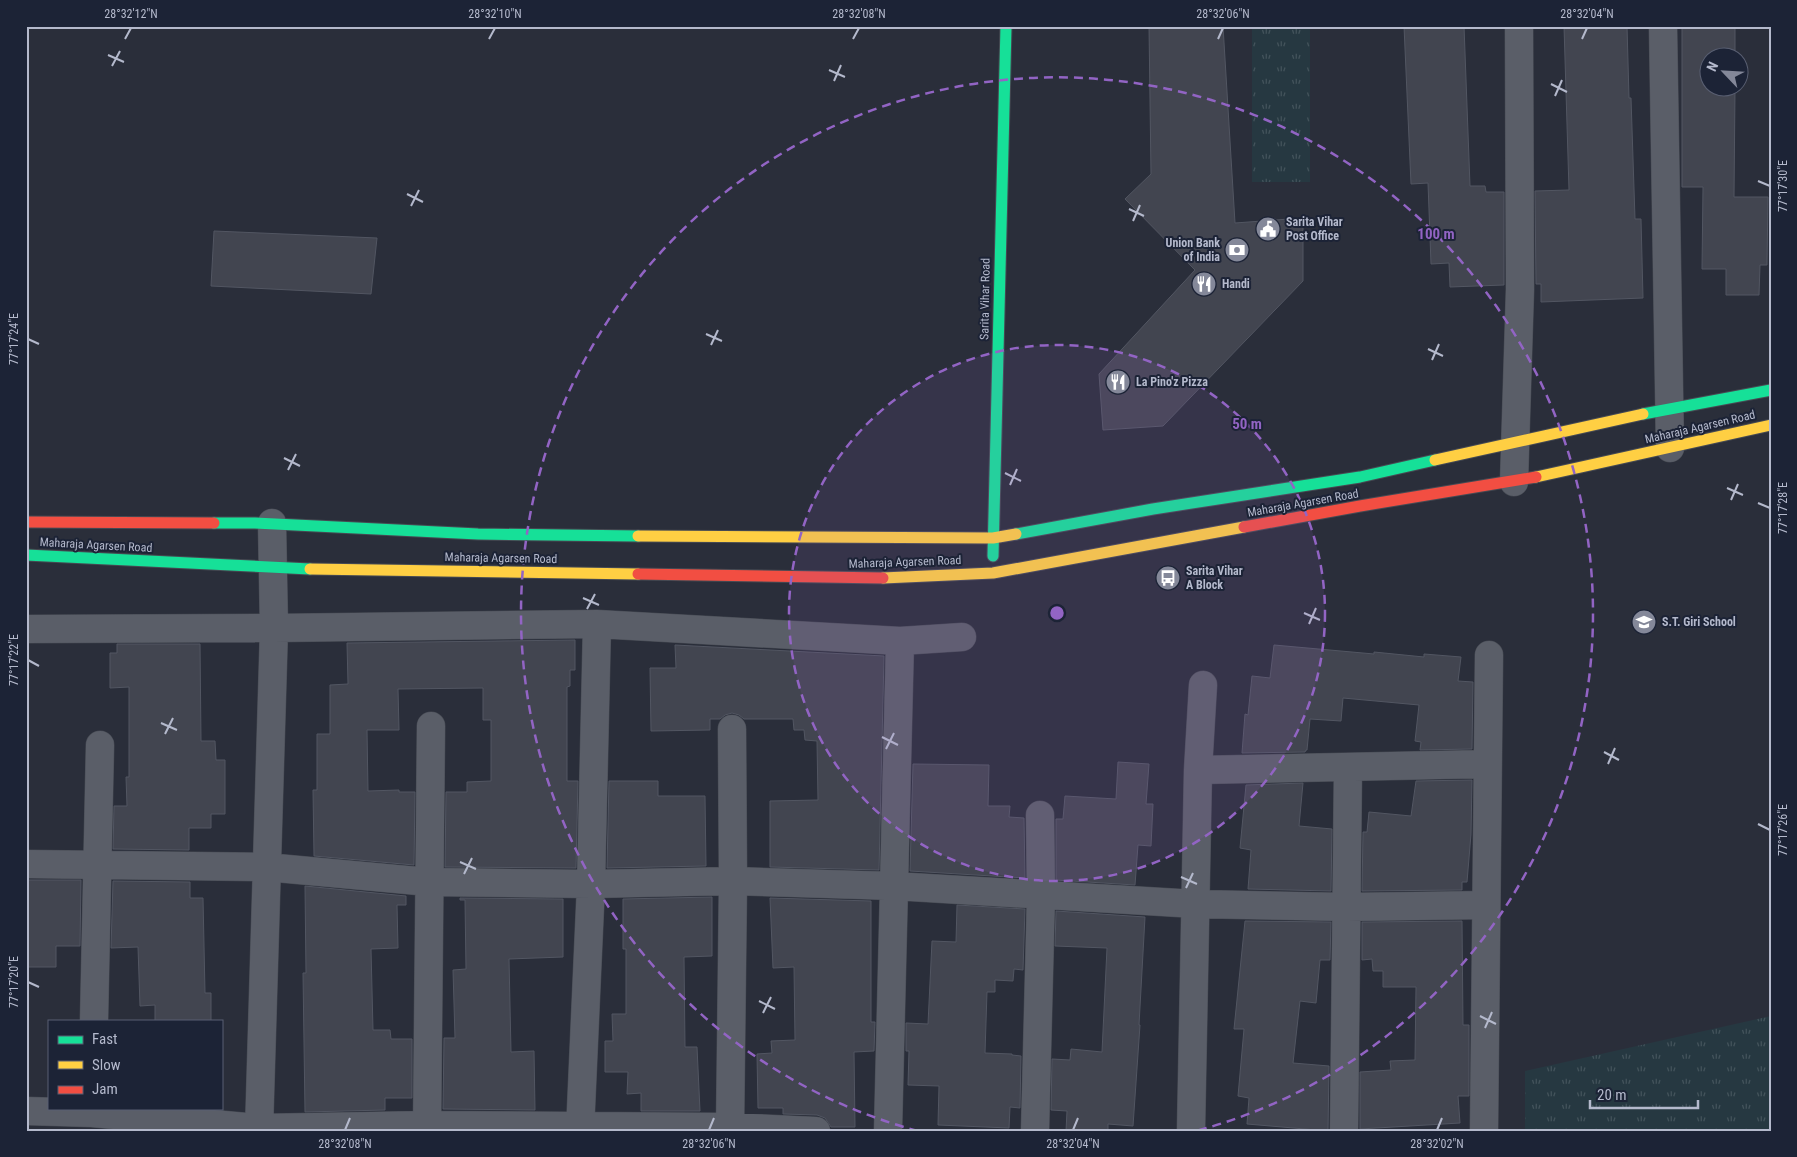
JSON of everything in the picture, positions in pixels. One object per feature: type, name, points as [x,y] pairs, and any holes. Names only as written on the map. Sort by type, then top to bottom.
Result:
[{"type":"street","name":"Sarita Vihar Road","points":[[993,572],[1006,26]]},
{"type":"street","points":[[1514,482],[1520,289],[1519,26]]},
{"type":"street","points":[[1662,26],[1670,448]]},
{"type":"street","name":"Maharaja Agarsen Road","points":[[26,522],[272,523],[478,534],[993,538],[1152,509],[1360,477],[1669,408],[1771,390]]},
{"type":"street","name":"Maharaja Agarsen Road","points":[[26,555],[273,568],[898,578],[993,572],[1360,506],[1514,482],[1771,425]]},
{"type":"street","points":[[259,1129],[274,628],[272,523]]},
{"type":"street","points":[[580,1128],[591,884],[597,624]]},
{"type":"street","points":[[26,629],[597,624],[900,641],[962,637]]},
{"type":"street","points":[[888,1131],[900,641]]},
{"type":"street","points":[[1484,1131],[1489,655]]},
{"type":"street","points":[[1191,1131],[1198,770],[1203,685]]},
{"type":"street","points":[[427,1128],[431,726]]},
{"type":"street","points":[[730,1129],[733,881],[732,729]]},
{"type":"street","points":[[94,1020],[100,745]]},
{"type":"street","points":[[1198,770],[1488,764]]},
{"type":"street","points":[[1344,1131],[1348,767]]},
{"type":"street","points":[[1035,1131],[1041,894],[1040,815]]},
{"type":"street","points":[[26,864],[266,867],[430,882],[591,884],[733,881],[894,886],[1196,904],[1347,907],[1486,905]]},
{"type":"street","points":[[26,1111],[259,1129],[580,1128],[816,1131]]},
{"type":"green space","points":[[1252,26],[1310,26],[1310,182],[1252,182]]},
{"type":"green space","points":[[1771,1016],[1771,1131],[1525,1131],[1525,1071]]},
{"type":"building","points":[[1149,26],[1223,26],[1235,223],[1303,218],[1303,281],[1163,426],[1103,430],[1099,374],[1195,270],[1125,199],[1151,174]]},
{"type":"building","points":[[1404,26],[1464,26],[1470,186],[1485,186],[1486,192],[1504,192],[1504,285],[1450,287],[1449,263],[1431,264],[1428,183],[1411,184]]},
{"type":"building","points":[[1564,26],[1627,26],[1635,219],[1641,219],[1643,298],[1541,302],[1541,284],[1536,284],[1535,191],[1569,190]]},
{"type":"building","points":[[1682,26],[1735,26],[1735,48],[1700,48],[1700,98],[1735,98],[1734,197],[1768,197],[1767,265],[1760,265],[1759,295],[1726,295],[1726,269],[1702,269],[1703,187],[1682,187]]},
{"type":"building","points":[[214,231],[377,238],[371,294],[211,286]]},
{"type":"building","points":[[575,640],[575,670],[570,670],[570,686],[567,687],[567,781],[578,781],[576,868],[445,867],[446,792],[467,792],[467,782],[491,781],[491,720],[483,720],[483,688],[398,689],[399,730],[367,730],[368,791],[399,790],[399,792],[415,792],[414,865],[314,856],[313,790],[317,790],[317,734],[330,734],[330,685],[348,684],[347,643]]},
{"type":"building","points":[[117,644],[200,644],[201,741],[215,741],[216,760],[225,760],[225,814],[211,814],[211,828],[189,828],[189,850],[113,849],[114,806],[127,806],[126,777],[129,777],[129,687],[110,688],[110,653],[117,653]]},
{"type":"building","points":[[675,645],[884,656],[879,870],[770,867],[770,801],[818,800],[817,741],[805,740],[804,730],[794,730],[793,719],[744,719],[732,713],[720,719],[710,719],[710,730],[651,731],[650,668],[676,668]]},
{"type":"building","points":[[1274,645],[1374,654],[1374,652],[1424,657],[1424,654],[1461,657],[1458,681],[1473,682],[1472,749],[1420,750],[1421,742],[1415,741],[1419,705],[1343,698],[1341,721],[1310,719],[1307,750],[1305,752],[1242,753],[1245,714],[1248,715],[1252,676],[1270,678]]},
{"type":"building","points":[[1118,762],[1149,764],[1146,804],[1153,804],[1151,846],[1138,845],[1135,885],[1056,880],[1056,819],[1063,819],[1065,796],[1116,799]]},
{"type":"building","points":[[913,764],[989,765],[988,806],[1010,806],[1009,817],[1024,818],[1025,878],[910,871]]},
{"type":"building","points":[[1472,780],[1471,834],[1467,882],[1462,882],[1462,890],[1362,891],[1363,832],[1367,832],[1369,812],[1411,816],[1416,781]]},
{"type":"building","points":[[609,781],[658,781],[658,796],[705,796],[706,866],[607,868]]},
{"type":"building","points":[[1303,783],[1299,826],[1332,829],[1331,891],[1248,889],[1251,850],[1240,848],[1246,785]]},
{"type":"building","points":[[26,880],[81,880],[80,946],[56,946],[56,967],[26,967]]},
{"type":"building","points":[[113,881],[190,882],[190,898],[203,898],[205,993],[211,993],[211,1020],[155,1020],[155,1005],[140,1006],[138,947],[111,948]]},
{"type":"building","points":[[305,886],[406,896],[406,905],[397,905],[398,948],[371,949],[373,1030],[390,1030],[391,1039],[412,1039],[412,1098],[385,1098],[385,1110],[305,1112],[303,973],[306,973]]},
{"type":"building","points":[[712,897],[712,956],[684,957],[685,1047],[697,1047],[700,1111],[641,1111],[641,1093],[627,1094],[628,1072],[605,1072],[605,1041],[613,1041],[612,1014],[626,1014],[626,949],[623,949],[623,899]]},
{"type":"building","points":[[460,898],[563,899],[563,957],[509,959],[511,1052],[534,1051],[535,1110],[443,1109],[444,1038],[455,1038],[453,970],[466,969],[465,900],[460,900]]},
{"type":"building","points":[[770,898],[871,901],[871,1022],[875,1022],[874,1051],[854,1052],[855,1127],[831,1127],[825,1118],[817,1115],[783,1114],[783,1108],[758,1108],[757,1054],[772,1053],[771,1041],[795,1040],[794,967],[773,968]]},
{"type":"building","points":[[957,905],[1025,909],[1023,970],[1014,969],[1013,981],[995,980],[995,992],[987,992],[985,1053],[1021,1056],[1020,1108],[1010,1107],[1009,1128],[938,1125],[939,1086],[908,1085],[909,1051],[906,1051],[906,1023],[928,1024],[932,941],[956,942]]},
{"type":"building","points":[[1056,911],[1145,917],[1133,1126],[1108,1124],[1108,1131],[1066,1131],[1067,1111],[1051,1110],[1052,1059],[1070,1060],[1071,1049],[1102,1052],[1107,948],[1055,946]]},
{"type":"building","points":[[1245,921],[1331,922],[1330,960],[1320,960],[1316,1003],[1300,1001],[1293,1063],[1329,1066],[1328,1131],[1247,1124],[1249,1098],[1238,1096],[1244,1029],[1234,1029]]},
{"type":"building","points":[[1462,921],[1463,1025],[1469,1025],[1469,1096],[1458,1096],[1460,1123],[1360,1129],[1360,1072],[1391,1070],[1390,1061],[1415,1060],[1416,987],[1383,987],[1383,971],[1373,971],[1372,959],[1362,960],[1362,922]]},
{"type":"traffic: fast","points":[[993,556],[1006,26]]},
{"type":"traffic: fast","points":[[1643,414],[1771,390]]},
{"type":"traffic: fast","points":[[1016,534],[1153,509],[1360,477],[1435,460]]},
{"type":"traffic: fast","points":[[214,523],[255,523],[478,534],[638,536]]},
{"type":"traffic: fast","points":[[26,555],[310,569]]},
{"type":"traffic: slow","points":[[1435,460],[1643,414]]},
{"type":"traffic: slow","points":[[1536,477],[1771,425]]},
{"type":"traffic: slow","points":[[883,578],[993,573],[1244,527]]},
{"type":"traffic: slow","points":[[638,536],[993,538],[1016,534]]},
{"type":"traffic: slow","points":[[310,569],[638,574]]},
{"type":"traffic: jam","points":[[1244,527],[1536,477]]},
{"type":"traffic: jam","points":[[26,522],[214,523]]},
{"type":"traffic: jam","points":[[638,574],[883,578]]},
{"type":"place","name":"Sarita Vihar Post Office","points":[[1268,229]]},
{"type":"place","name":"Union Bank of India","points":[[1237,250]]},
{"type":"place","name":"Handi","points":[[1204,284]]},
{"type":"place","name":"La Pino'z Pizza","points":[[1118,382]]},
{"type":"place","name":"Sarita Vihar A Block","points":[[1168,578]]},
{"type":"place","name":"S.T. Giri School","points":[[1644,622]]}]
